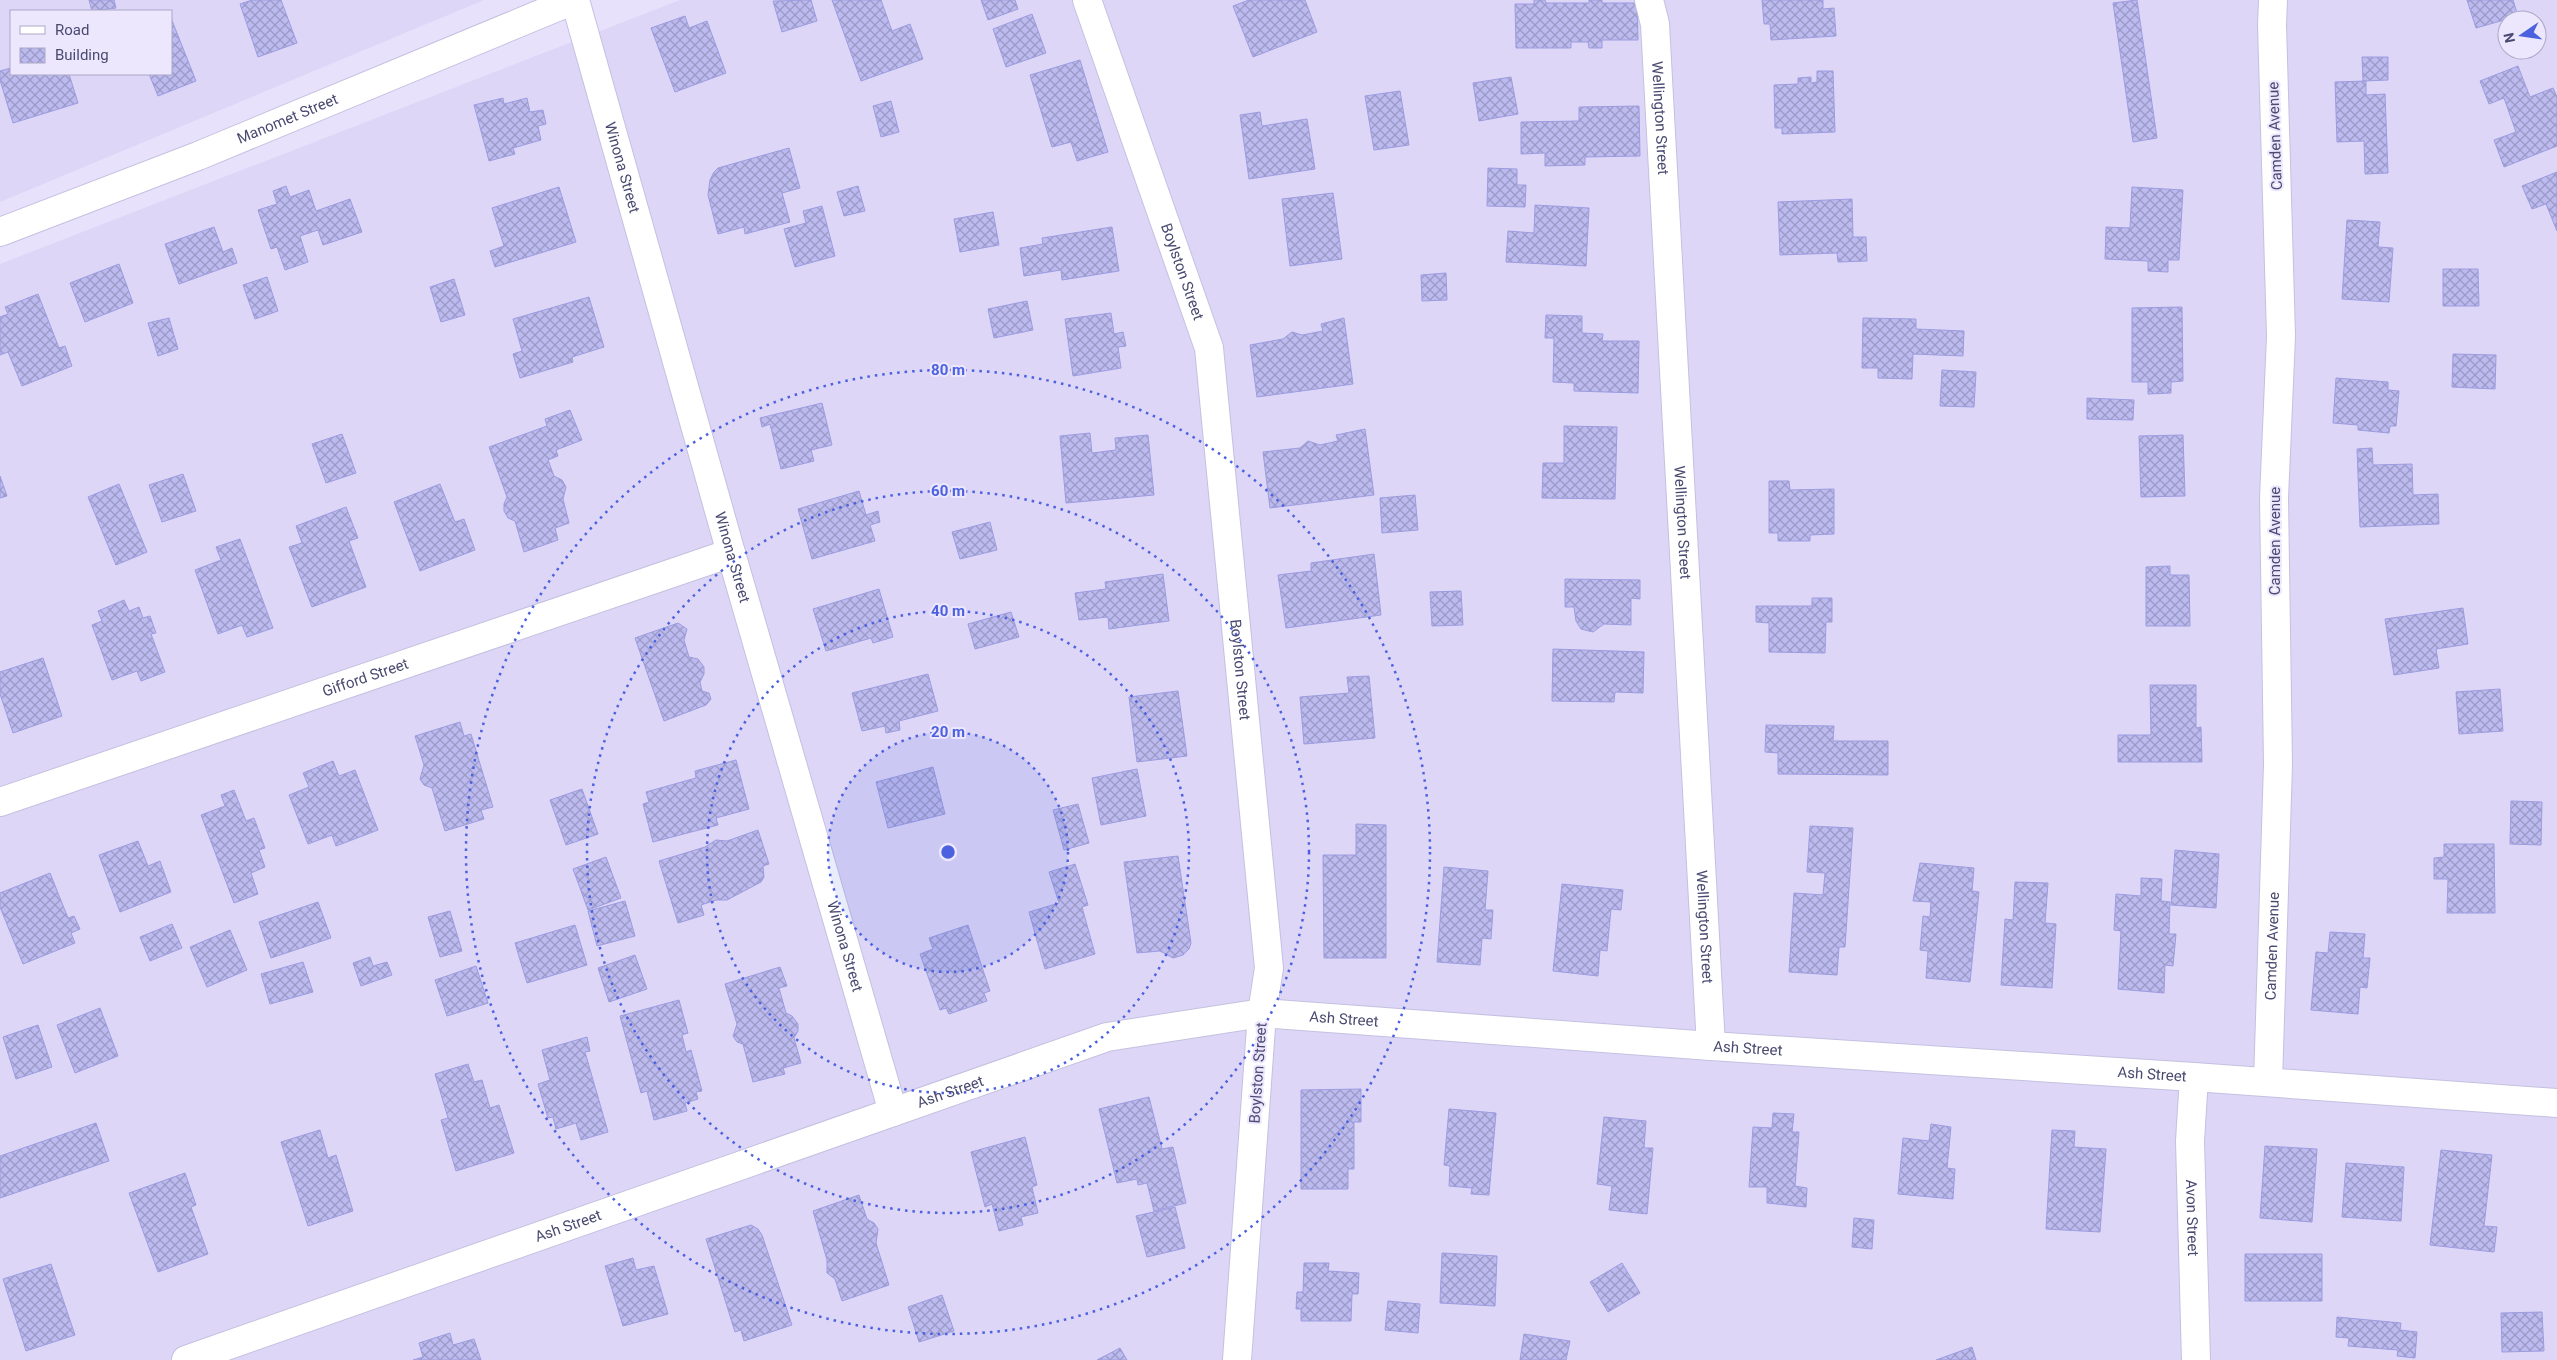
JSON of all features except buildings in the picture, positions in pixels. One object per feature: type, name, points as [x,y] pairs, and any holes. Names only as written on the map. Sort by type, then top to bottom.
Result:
[{"type":"street","name":"Manomet Street","points":[[0,232],[198,156],[574,0]]},
{"type":"street","name":"Winona Street","points":[[574,0],[731,554],[894,1112]]},
{"type":"street","name":"Boylston Street","points":[[1087,0],[1209,348],[1269,968],[1262,1013],[1237,1360]]},
{"type":"street","name":"Wellington Street","points":[[1649,0],[1655,34],[1712,1046]]},
{"type":"street","name":"Camden Avenue","points":[[2268,1082],[2278,764],[2274,498],[2281,336],[2272,25],[2273,0]]},
{"type":"street","name":"Gifford Street","points":[[0,802],[731,554]]},
{"type":"street","name":"Ash Street","points":[[186,1360],[1107,1037],[1262,1013],[1712,1046],[2194,1077],[2557,1103]]},
{"type":"street","name":"Avon Street","points":[[2194,1077],[2190,1141],[2196,1360]]},
{"type":"shaded area","points":[[0,0],[484,0],[0,202]]},
{"type":"shaded area","points":[[680,0],[2557,0],[2557,1360],[0,1360],[0,264]]}]
